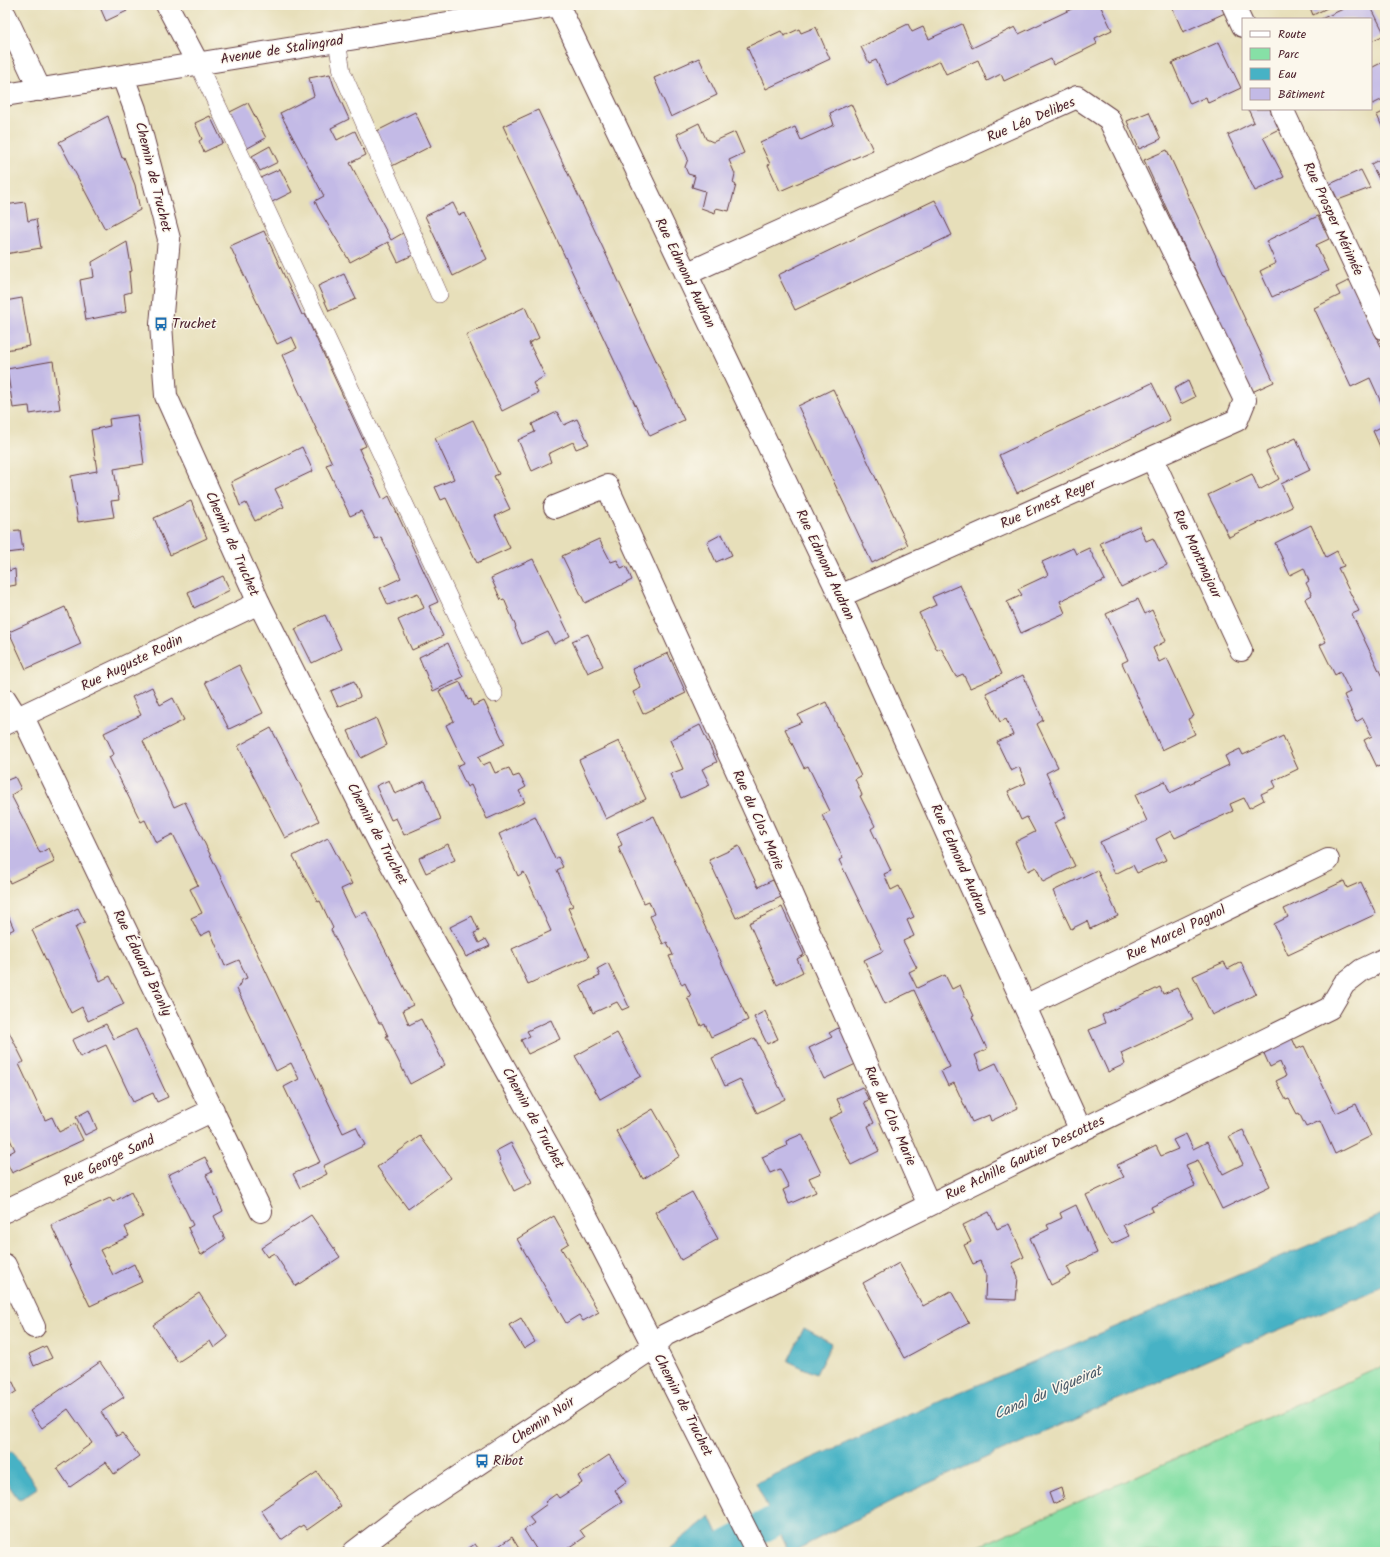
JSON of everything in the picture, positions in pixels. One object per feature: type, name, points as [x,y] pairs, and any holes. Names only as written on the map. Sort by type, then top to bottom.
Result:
[{"type":"street","points":[[167,5],[198,64]]},
{"type":"street","name":"Avenue de Stalingrad","points":[[5,95],[558,5]]},
{"type":"street","name":"Rue Edmond Audran","points":[[558,5],[840,596],[1081,1131]]},
{"type":"street","points":[[1233,5],[1242,24]]},
{"type":"street","points":[[5,15],[40,90]]},
{"type":"street","name":"Chemin de Truchet","points":[[123,76],[135,109],[169,239],[161,324],[166,396],[258,603],[380,844],[578,1200],[758,1552]]},
{"type":"street","name":"Rue Léo Delibes","points":[[686,274],[1078,97],[1109,118],[1245,400]]},
{"type":"street","name":"Rue Prosper Mérimée","points":[[1282,110],[1385,329]]},
{"type":"street","name":"Rue Ernest Reyer","points":[[840,596],[1237,420],[1245,400]]},
{"type":"street","name":"Rue Montmajour","points":[[1152,458],[1241,650]]},
{"type":"street","name":"Rue du Clos Marie","points":[[555,506],[607,486],[767,839],[929,1205]]},
{"type":"street","name":"Rue Auguste Rodin","points":[[15,719],[258,603]]},
{"type":"street","name":"Rue Édouard Branly","points":[[5,699],[213,1110],[261,1211]]},
{"type":"street","name":"Rue Marcel Pagnol","points":[[1025,1006],[1328,860]]},
{"type":"street","name":"Rue Achille Gautier Descottes","points":[[654,1347],[666,1335],[1330,1008],[1344,984],[1362,970],[1385,959]]},
{"type":"street","name":"Rue George Sand","points":[[5,1211],[213,1110]]},
{"type":"street","points":[[5,1266],[34,1327]]},
{"type":"street","name":"Chemin Noir","points":[[354,1552],[413,1507],[654,1347]]},
{"type":"lane","points":[[337,41],[342,72],[439,294]]},
{"type":"lane","points":[[198,64],[494,694]]},
{"type":"green space","points":[[1385,1365],[1385,1552],[966,1552]]},
{"type":"water","points":[[1385,1213],[1385,1286],[1230,1350],[905,1494],[792,1552],[789,1552],[756,1483],[952,1396]]},
{"type":"water","points":[[804,1328],[832,1343],[816,1374],[788,1361]]},
{"type":"water","points":[[12,1451],[37,1488],[19,1500],[5,1480],[5,1456]]},
{"type":"water","points":[[710,1516],[727,1552],[665,1552]]},
{"type":"building","points":[[99,5],[124,5],[127,11],[106,21]]},
{"type":"building","points":[[1080,5],[1100,5],[1112,30],[1095,38],[1097,44],[1081,52],[1053,65],[1051,59],[1004,81],[1001,74],[987,81],[978,60],[946,74],[940,61],[888,86],[876,60],[869,63],[861,47],[908,24],[912,32],[923,27],[929,39],[962,24],[972,48],[1015,27],[1019,34]]},
{"type":"building","points":[[1171,5],[1222,5],[1225,13],[1183,32]]},
{"type":"building","points":[[1309,5],[1333,5],[1313,15]]},
{"type":"building","points":[[1352,5],[1370,5],[1385,35],[1372,41],[1372,18],[1323,18]]},
{"type":"building","points":[[816,27],[830,59],[766,89],[747,47],[781,31],[784,36],[799,29],[801,33]]},
{"type":"building","points":[[1219,42],[1241,88],[1208,103],[1206,97],[1190,104],[1172,63]]},
{"type":"building","points":[[699,58],[717,95],[671,117],[654,78]]},
{"type":"building","points":[[1385,61],[1385,98],[1373,104],[1372,104],[1372,68]]},
{"type":"building","points":[[330,74],[349,119],[331,128],[337,140],[355,131],[366,155],[350,163],[391,240],[403,233],[413,255],[398,262],[388,242],[350,262],[318,208],[315,201],[324,196],[280,113],[314,96],[309,78]]},
{"type":"building","points":[[248,103],[266,138],[246,149],[228,113]]},
{"type":"building","points":[[851,104],[873,150],[780,191],[760,143],[795,127],[801,140],[834,125],[830,113]]},
{"type":"building","points":[[538,110],[684,420],[650,436],[503,126]]},
{"type":"building","points":[[1248,110],[1270,110],[1279,129],[1263,137],[1284,177],[1255,191],[1228,135],[1254,122]]},
{"type":"building","points":[[1385,111],[1385,128],[1383,129],[1377,115]]},
{"type":"building","points":[[415,112],[431,146],[392,166],[375,132]]},
{"type":"building","points":[[1149,112],[1161,139],[1139,149],[1127,121]]},
{"type":"building","points":[[108,116],[122,158],[124,157],[135,185],[140,210],[105,229],[59,142]]},
{"type":"building","points":[[210,116],[223,143],[204,152],[199,141],[202,139],[195,123]]},
{"type":"building","points":[[699,123],[706,139],[713,142],[735,132],[744,153],[729,160],[735,174],[733,183],[736,185],[729,211],[716,208],[715,213],[701,208],[705,191],[692,187],[695,176],[688,174],[685,167],[688,159],[677,134]]},
{"type":"building","points":[[270,146],[278,162],[260,171],[252,156]]},
{"type":"building","points":[[1167,150],[1274,382],[1252,392],[1144,160]]},
{"type":"building","points":[[1385,157],[1385,182],[1381,183],[1371,164]]},
{"type":"building","points":[[280,169],[292,192],[272,202],[260,178]]},
{"type":"building","points":[[1361,170],[1370,188],[1338,200],[1330,184]]},
{"type":"building","points":[[935,200],[952,235],[795,310],[778,275]]},
{"type":"building","points":[[25,202],[28,221],[36,219],[41,248],[5,254],[5,205]]},
{"type":"building","points":[[453,203],[459,215],[465,213],[487,259],[453,276],[425,216]]},
{"type":"building","points":[[1318,216],[1329,239],[1316,245],[1328,271],[1272,297],[1260,271],[1276,263],[1266,241]]},
{"type":"building","points":[[264,231],[302,315],[305,314],[366,446],[359,449],[383,500],[389,496],[438,602],[429,606],[443,636],[412,650],[398,620],[424,608],[418,593],[388,605],[380,588],[401,578],[381,537],[375,539],[361,511],[350,516],[326,465],[332,463],[282,355],[297,348],[292,337],[277,344],[230,246]]},
{"type":"building","points":[[127,242],[132,271],[129,272],[131,292],[124,294],[126,312],[86,320],[80,280],[94,277],[92,262]]},
{"type":"building","points":[[344,274],[356,299],[329,311],[318,286]]},
{"type":"building","points":[[1350,280],[1385,355],[1385,411],[1370,378],[1351,387],[1314,308],[1340,295],[1336,287]]},
{"type":"building","points":[[22,298],[30,346],[5,350],[5,301]]},
{"type":"building","points":[[525,307],[539,338],[529,343],[545,376],[533,383],[538,393],[502,411],[466,335]]},
{"type":"building","points":[[53,361],[60,409],[30,414],[29,406],[13,408],[7,369]]},
{"type":"building","points":[[1188,381],[1195,397],[1181,404],[1174,389]]},
{"type":"building","points":[[1152,383],[1170,420],[1017,493],[999,455]]},
{"type":"building","points":[[833,389],[908,545],[872,563],[798,406]]},
{"type":"building","points":[[557,412],[564,425],[577,419],[589,444],[576,449],[573,442],[548,454],[551,462],[532,471],[518,440],[535,432],[532,424]]},
{"type":"building","points":[[137,415],[144,464],[114,469],[119,500],[111,501],[114,517],[78,522],[71,476],[97,471],[91,430],[110,426],[109,419]]},
{"type":"building","points":[[473,420],[499,474],[494,476],[510,509],[495,516],[510,548],[477,563],[446,498],[441,500],[435,487],[454,479],[435,438]]},
{"type":"building","points":[[1385,425],[1385,458],[1373,431]]},
{"type":"building","points":[[1296,438],[1310,470],[1281,484],[1292,507],[1229,537],[1208,495],[1252,474],[1259,490],[1279,479],[1266,452]]},
{"type":"building","points":[[302,447],[313,471],[275,489],[284,507],[255,521],[246,503],[240,506],[231,482]]},
{"type":"building","points":[[191,501],[207,538],[170,555],[154,518]]},
{"type":"building","points":[[1311,525],[1326,557],[1337,551],[1344,566],[1338,568],[1359,611],[1352,614],[1385,683],[1385,764],[1377,767],[1364,740],[1372,736],[1363,718],[1356,722],[1344,695],[1350,692],[1340,672],[1335,675],[1320,645],[1326,642],[1305,599],[1312,595],[1306,583],[1309,581],[1304,568],[1290,575],[1275,543]]},
{"type":"building","points":[[1139,526],[1146,541],[1153,538],[1167,565],[1121,587],[1100,543]]},
{"type":"building","points":[[20,530],[23,551],[7,553],[9,571],[15,569],[16,585],[5,587],[5,531]]},
{"type":"building","points":[[722,534],[732,555],[716,562],[707,542]]},
{"type":"building","points":[[599,539],[611,562],[617,560],[621,568],[626,566],[632,580],[585,603],[562,556]]},
{"type":"building","points":[[1073,548],[1076,554],[1089,548],[1105,580],[1060,601],[1065,613],[1021,633],[1007,602],[1022,595],[1018,589],[1048,575],[1042,562]]},
{"type":"building","points":[[533,559],[570,636],[554,644],[548,632],[522,644],[504,599],[501,600],[491,578]]},
{"type":"building","points":[[223,576],[230,590],[194,608],[188,592]]},
{"type":"building","points":[[960,585],[1002,674],[970,688],[963,674],[956,677],[941,648],[937,650],[919,613],[936,605],[932,597]]},
{"type":"building","points":[[1138,599],[1145,614],[1152,610],[1166,641],[1153,648],[1159,662],[1167,658],[1194,716],[1188,719],[1195,734],[1162,750],[1122,663],[1128,660],[1106,614]]},
{"type":"building","points":[[65,607],[81,644],[26,669],[9,632]]},
{"type":"building","points":[[325,615],[341,649],[312,663],[295,629]]},
{"type":"building","points":[[588,634],[603,666],[588,673],[572,641]]},
{"type":"building","points":[[448,643],[463,677],[433,691],[419,657]]},
{"type":"building","points":[[668,653],[686,693],[643,714],[633,692],[641,688],[632,669]]},
{"type":"building","points":[[239,665],[263,713],[229,729],[205,682]]},
{"type":"building","points":[[1023,675],[1043,720],[1037,724],[1058,767],[1046,773],[1066,817],[1054,823],[1075,866],[1043,882],[1036,867],[1028,871],[1015,842],[1035,832],[1027,817],[1021,820],[1008,791],[1026,783],[1019,767],[1011,771],[997,742],[1013,735],[1006,719],[1000,722],[986,693]]},
{"type":"building","points":[[354,681],[360,697],[338,707],[331,691]]},
{"type":"building","points":[[460,682],[468,700],[471,699],[473,706],[484,701],[505,744],[478,757],[483,765],[490,762],[495,773],[509,768],[513,777],[519,775],[526,787],[519,791],[525,802],[487,819],[471,785],[467,787],[457,766],[464,763],[446,725],[454,721],[439,691]]},
{"type":"building","points":[[152,687],[160,705],[173,698],[184,720],[143,741],[174,807],[185,802],[343,1133],[356,1127],[365,1145],[323,1166],[327,1174],[300,1188],[293,1174],[320,1162],[284,1087],[299,1079],[291,1063],[276,1071],[237,989],[242,980],[247,978],[239,960],[225,966],[210,931],[200,936],[191,918],[202,913],[190,889],[198,885],[173,834],[156,843],[145,820],[141,822],[109,757],[114,754],[104,733],[141,715],[132,697]]},
{"type":"building","points":[[826,702],[861,776],[855,779],[862,795],[860,796],[875,826],[871,829],[891,871],[884,874],[891,890],[899,886],[914,917],[907,920],[914,936],[903,941],[917,968],[909,972],[917,988],[945,975],[952,989],[960,985],[974,1016],[972,1017],[987,1049],[975,1055],[981,1070],[996,1063],[1018,1108],[991,1121],[989,1115],[972,1122],[954,1083],[948,1086],[941,1071],[950,1067],[914,990],[885,1004],[864,960],[883,951],[839,860],[843,858],[822,815],[830,811],[808,766],[804,768],[785,729],[802,722],[798,715]]},
{"type":"building","points":[[376,718],[387,745],[361,758],[348,731]]},
{"type":"building","points":[[700,725],[717,762],[702,769],[710,785],[681,798],[670,774],[683,769],[670,740]]},
{"type":"building","points":[[271,728],[319,821],[285,838],[238,746]]},
{"type":"building","points":[[1283,736],[1298,769],[1273,781],[1276,787],[1261,794],[1264,800],[1249,808],[1244,798],[1230,804],[1233,811],[1175,838],[1171,831],[1156,839],[1166,860],[1137,873],[1133,865],[1115,874],[1100,842],[1147,821],[1135,795],[1165,781],[1170,793],[1229,765],[1225,756],[1240,749],[1243,755]]},
{"type":"building","points":[[619,741],[646,799],[606,819],[579,760]]},
{"type":"building","points":[[15,777],[21,789],[11,795],[40,853],[49,848],[55,862],[10,883],[5,873],[5,781]]},
{"type":"building","points":[[389,780],[395,794],[425,781],[441,819],[404,835],[396,818],[391,820],[376,786]]},
{"type":"building","points":[[535,816],[555,859],[558,857],[563,867],[557,870],[573,906],[568,908],[589,957],[528,984],[512,949],[551,931],[524,872],[518,876],[499,834]]},
{"type":"building","points":[[654,816],[748,1020],[711,1037],[705,1024],[701,1026],[687,997],[691,996],[685,983],[682,985],[669,956],[673,955],[667,942],[663,944],[650,916],[654,914],[649,901],[644,903],[618,847],[622,845],[617,833]]},
{"type":"building","points":[[328,838],[352,884],[341,889],[348,904],[355,917],[366,912],[413,1005],[403,1010],[409,1025],[421,1019],[445,1065],[410,1084],[386,1036],[388,1036],[382,1023],[379,1023],[331,930],[333,928],[320,901],[318,902],[293,856]]},
{"type":"building","points":[[448,844],[455,860],[426,873],[419,858]]},
{"type":"building","points":[[739,846],[758,887],[773,880],[781,897],[736,918],[709,860]]},
{"type":"building","points":[[1097,870],[1118,916],[1090,929],[1087,921],[1071,929],[1053,891]]},
{"type":"building","points":[[1344,881],[1347,888],[1361,882],[1376,914],[1288,955],[1274,924],[1288,917],[1284,909]]},
{"type":"building","points":[[782,907],[804,955],[797,959],[803,972],[777,985],[749,923]]},
{"type":"building","points":[[78,908],[85,922],[75,927],[100,981],[110,976],[124,1004],[88,1021],[82,1007],[71,1013],[32,930]]},
{"type":"building","points":[[7,913],[14,929],[5,934],[5,914]]},
{"type":"building","points":[[472,916],[479,931],[474,933],[479,943],[486,939],[490,946],[466,957],[450,927]]},
{"type":"building","points":[[1224,962],[1228,969],[1241,962],[1256,994],[1212,1015],[1193,976]]},
{"type":"building","points":[[608,963],[629,1007],[622,1010],[617,1002],[593,1013],[580,985],[600,976],[597,969]]},
{"type":"building","points":[[1160,987],[1163,994],[1177,988],[1193,1019],[1121,1053],[1125,1064],[1108,1072],[1089,1030],[1105,1023],[1102,1015]]},
{"type":"building","points":[[765,1011],[778,1039],[767,1044],[754,1017]]},
{"type":"building","points":[[551,1020],[560,1039],[528,1054],[521,1040],[530,1036],[527,1031]]},
{"type":"building","points":[[106,1024],[114,1039],[136,1029],[168,1097],[157,1102],[153,1093],[133,1102],[106,1045],[80,1057],[72,1040]]},
{"type":"building","points":[[842,1026],[860,1062],[824,1079],[809,1048],[832,1037],[829,1033]]},
{"type":"building","points":[[8,1030],[24,1062],[19,1064],[45,1120],[52,1117],[59,1132],[75,1124],[83,1140],[12,1173],[5,1159],[5,1156],[15,1150],[5,1129],[5,1031]]},
{"type":"building","points":[[617,1033],[641,1076],[600,1099],[575,1056]]},
{"type":"building","points":[[1291,1036],[1297,1049],[1304,1046],[1336,1113],[1356,1104],[1371,1136],[1335,1154],[1320,1121],[1306,1127],[1299,1113],[1297,1114],[1289,1099],[1286,1100],[1276,1081],[1286,1076],[1280,1062],[1270,1067],[1262,1049]]},
{"type":"building","points":[[755,1038],[785,1099],[757,1113],[740,1079],[725,1086],[712,1058]]},
{"type":"building","points":[[862,1087],[869,1100],[864,1102],[874,1123],[868,1126],[879,1151],[851,1165],[829,1119],[843,1112],[837,1099]]},
{"type":"building","points":[[653,1109],[680,1156],[643,1179],[616,1131]]},
{"type":"building","points":[[89,1110],[97,1129],[85,1135],[76,1117]]},
{"type":"building","points":[[1243,1130],[1270,1186],[1222,1209],[1198,1160],[1186,1165],[1195,1186],[1151,1207],[1153,1211],[1123,1225],[1129,1236],[1112,1244],[1104,1234],[1086,1195],[1124,1177],[1117,1165],[1156,1146],[1161,1156],[1178,1149],[1173,1140],[1186,1134],[1193,1149],[1207,1142],[1223,1174],[1243,1164],[1229,1136]]},
{"type":"building","points":[[802,1134],[821,1173],[809,1178],[816,1192],[789,1204],[783,1190],[789,1187],[780,1169],[770,1173],[762,1157],[787,1146],[786,1141]]},
{"type":"building","points":[[420,1136],[451,1178],[408,1209],[377,1167]]},
{"type":"building","points":[[511,1143],[532,1182],[514,1191],[499,1161],[500,1160],[496,1151]]},
{"type":"building","points":[[205,1157],[212,1172],[206,1175],[223,1211],[214,1216],[225,1239],[201,1255],[188,1228],[193,1225],[168,1175]]},
{"type":"building","points":[[131,1192],[143,1217],[125,1227],[129,1236],[100,1250],[113,1275],[134,1264],[142,1282],[90,1306],[51,1225],[110,1198],[113,1202]]},
{"type":"building","points":[[692,1192],[718,1239],[681,1260],[655,1212]]},
{"type":"building","points":[[1076,1205],[1097,1253],[1067,1267],[1071,1275],[1051,1285],[1030,1238],[1049,1229],[1047,1225],[1062,1218],[1060,1213]]},
{"type":"building","points":[[989,1212],[997,1229],[1009,1224],[1024,1257],[1012,1263],[1018,1277],[1016,1300],[985,1299],[986,1274],[980,1261],[973,1264],[964,1245],[971,1242],[963,1225]]},
{"type":"building","points":[[311,1215],[340,1257],[296,1286],[274,1253],[267,1257],[261,1248]]},
{"type":"building","points":[[554,1216],[569,1243],[561,1248],[599,1312],[583,1321],[579,1315],[566,1323],[517,1239]]},
{"type":"building","points":[[899,1263],[923,1306],[951,1291],[969,1323],[904,1358],[863,1283]]},
{"type":"building","points":[[199,1293],[228,1337],[214,1348],[210,1341],[178,1362],[153,1325]]},
{"type":"building","points":[[521,1318],[535,1342],[524,1349],[509,1325]]},
{"type":"building","points":[[46,1346],[52,1358],[34,1366],[29,1354]]},
{"type":"building","points":[[100,1362],[124,1397],[101,1412],[117,1436],[122,1433],[139,1456],[114,1474],[106,1462],[70,1487],[57,1468],[92,1443],[68,1409],[42,1428],[30,1411]]},
{"type":"building","points":[[5,1365],[17,1391],[5,1399]]},
{"type":"building","points":[[609,1455],[627,1481],[615,1490],[622,1502],[580,1530],[585,1537],[563,1552],[538,1552],[524,1530],[534,1523],[529,1517],[547,1504],[545,1502],[556,1494],[559,1498],[582,1483],[578,1476]]},
{"type":"building","points":[[317,1472],[341,1506],[307,1530],[303,1525],[281,1540],[261,1510]]},
{"type":"building","points":[[1061,1488],[1064,1499],[1053,1504],[1049,1493]]},
{"type":"building","points":[[512,1537],[521,1552],[490,1552]]},
{"type":"building","points":[[475,1544],[481,1552],[463,1552]]},
{"type":"waterway","name":"Canal du Vigueirat","points":[[718,1552],[724,1547],[812,1502]]},
{"type":"place","name":"Truchet","points":[[161,324]]},
{"type":"place","name":"Ribot","points":[[482,1461]]}]
